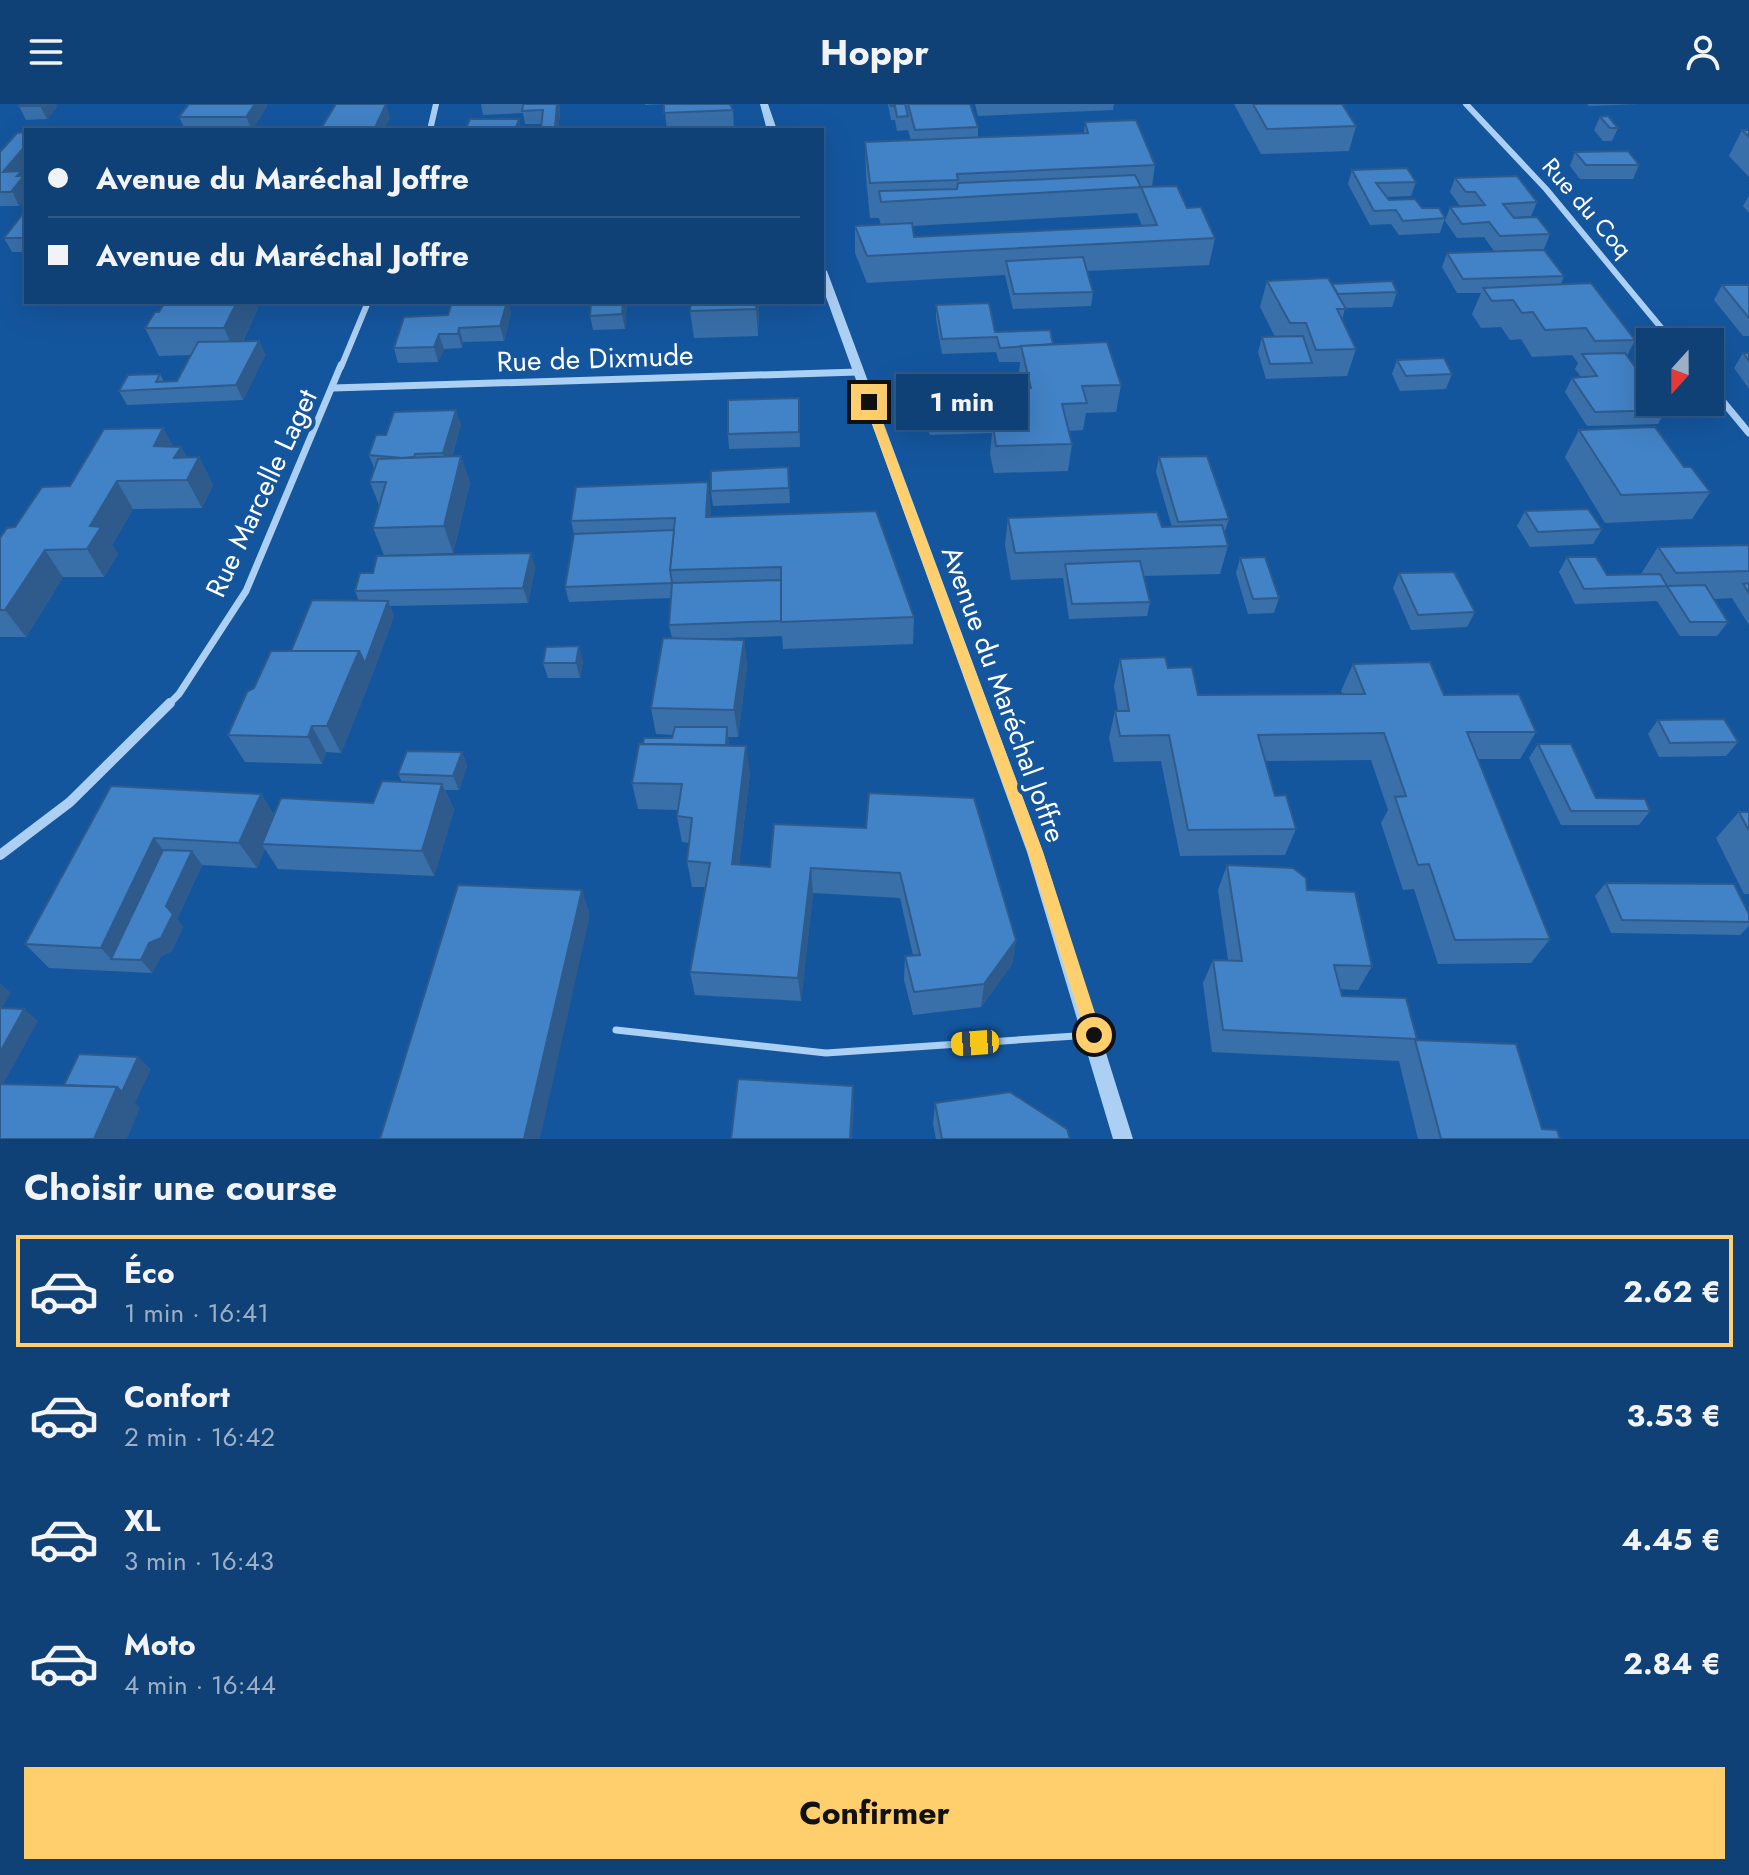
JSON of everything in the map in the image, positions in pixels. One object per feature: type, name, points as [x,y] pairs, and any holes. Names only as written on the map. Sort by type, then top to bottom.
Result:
[{"type":"street","points":[[430,128],[436,104]]},
{"type":"street","points":[[764,104],[771,128]]},
{"type":"street","name":"Rue du Coq","points":[[1466,104],[1546,189],[1661,328]]},
{"type":"street","name":"Avenue du Maréchal Joffre","points":[[824,277],[1035,852],[1094,1035],[1123,1139]]},
{"type":"street","name":"Rue Marcelle Laget","points":[[0,855],[70,802],[179,694],[246,591],[367,304]]},
{"type":"street","name":"Rue de Dixmude","points":[[333,388],[858,372]]},
{"type":"street","points":[[1724,403],[1749,433]]},
{"type":"lane","points":[[616,1030],[826,1053],[1094,1035]]},
{"type":"building","points":[[21,104],[41,104],[19,106]]},
{"type":"building","points":[[189,104],[255,104],[246,117],[179,117]]},
{"type":"building","points":[[336,104],[386,104],[375,128],[321,128]]},
{"type":"building","points":[[523,104],[557,104],[555,128],[541,128],[543,110],[522,111]]},
{"type":"building","points":[[664,104],[730,104],[733,110],[664,113]]},
{"type":"building","points":[[890,104],[905,104],[908,116],[897,117],[895,106]]},
{"type":"building","points":[[908,104],[970,104],[978,127],[915,130]]},
{"type":"building","points":[[1253,104],[1342,104],[1356,126],[1267,129]]},
{"type":"building","points":[[1608,116],[1618,128],[1610,128],[1600,117]]},
{"type":"building","points":[[470,119],[519,119],[516,128],[466,128]]},
{"type":"building","points":[[1136,120],[1155,165],[957,174],[958,180],[870,183],[865,142],[1088,133],[1085,122]]},
{"type":"building","points":[[24,132],[24,147],[3,172],[22,171],[17,176],[24,176],[11,192],[0,192],[0,152],[17,133]]},
{"type":"building","points":[[1628,151],[1639,165],[1586,165],[1575,152]]},
{"type":"building","points":[[1407,168],[1416,182],[1376,183],[1389,200],[1415,199],[1422,208],[1439,208],[1445,218],[1403,221],[1396,210],[1374,211],[1352,170]]},
{"type":"building","points":[[1135,175],[1141,187],[881,202],[879,191],[957,189],[958,183]]},
{"type":"building","points":[[1517,176],[1537,202],[1503,204],[1514,218],[1537,217],[1550,234],[1500,236],[1489,222],[1462,224],[1450,207],[1485,205],[1475,192],[1466,192],[1455,178]]},
{"type":"building","points":[[1177,186],[1187,208],[1201,207],[1215,238],[867,256],[855,226],[912,223],[914,237],[1157,225],[1141,187]]},
{"type":"building","points":[[24,213],[24,238],[4,238]]},
{"type":"building","points":[[1544,250],[1564,276],[1463,279],[1447,253]]},
{"type":"building","points":[[1083,257],[1093,292],[1014,294],[1006,261]]},
{"type":"building","points":[[1328,278],[1346,309],[1337,309],[1356,349],[1316,350],[1306,323],[1290,323],[1267,281]]},
{"type":"building","points":[[1392,281],[1397,292],[1338,294],[1332,284]]},
{"type":"building","points":[[1591,283],[1635,340],[1595,341],[1586,328],[1545,330],[1533,312],[1522,313],[1513,300],[1492,301],[1483,288]]},
{"type":"building","points":[[1722,285],[1749,285],[1749,318]]},
{"type":"building","points":[[989,303],[995,332],[1050,330],[1053,344],[1000,348],[997,337],[942,339],[936,305]]},
{"type":"building","points":[[164,304],[236,304],[224,328],[145,328],[155,312],[159,312]]},
{"type":"building","points":[[451,304],[506,304],[500,326],[459,328],[458,334],[439,334],[434,347],[394,348],[404,317],[448,315]]},
{"type":"building","points":[[591,304],[623,304],[622,314],[590,316]]},
{"type":"building","points":[[691,304],[756,304],[756,309],[690,311]]},
{"type":"building","points":[[1303,336],[1312,363],[1270,364],[1262,337]]},
{"type":"building","points":[[259,341],[236,385],[119,391],[128,375],[160,374],[156,382],[177,381],[198,342]]},
{"type":"building","points":[[1107,342],[1121,385],[1082,386],[1087,403],[1062,404],[1072,444],[996,446],[993,426],[1001,426],[998,406],[931,407],[925,391],[1031,388],[1021,346]]},
{"type":"building","points":[[1625,353],[1636,368],[1636,411],[1595,412],[1572,378],[1597,376],[1582,354]]},
{"type":"building","points":[[1444,358],[1452,374],[1406,376],[1397,360]]},
{"type":"building","points":[[799,398],[799,432],[728,434],[728,400]]},
{"type":"building","points":[[456,410],[443,453],[402,458],[369,455],[376,435],[386,435],[394,412]]},
{"type":"building","points":[[1655,427],[1684,467],[1691,467],[1710,492],[1621,495],[1579,430]]},
{"type":"building","points":[[163,428],[154,446],[181,447],[174,458],[199,457],[187,480],[117,481],[90,526],[101,527],[87,549],[45,550],[5,610],[0,610],[0,538],[7,528],[15,527],[42,487],[70,486],[104,429]]},
{"type":"building","points":[[461,456],[444,526],[373,528],[386,482],[370,482],[378,459]]},
{"type":"building","points":[[1207,456],[1229,519],[1178,522],[1159,457]]},
{"type":"building","points":[[788,467],[789,488],[711,491],[711,471]]},
{"type":"building","points":[[708,482],[706,517],[876,511],[914,617],[781,622],[781,567],[670,570],[675,518],[571,521],[576,487]]},
{"type":"building","points":[[1588,509],[1602,529],[1538,532],[1525,511]]},
{"type":"building","points":[[1157,512],[1162,527],[1222,525],[1228,546],[1015,553],[1008,518]]},
{"type":"building","points":[[674,530],[670,570],[672,583],[565,587],[574,534]]},
{"type":"building","points":[[1749,545],[1749,571],[1676,573],[1658,547]]},
{"type":"building","points":[[531,553],[523,588],[355,591],[360,573],[373,573],[377,556]]},
{"type":"building","points":[[1265,557],[1279,598],[1253,599],[1240,558]]},
{"type":"building","points":[[1567,557],[1596,557],[1607,575],[1660,574],[1667,586],[1584,589]]},
{"type":"building","points":[[1140,561],[1150,602],[1072,604],[1065,564]]},
{"type":"building","points":[[1454,572],[1475,612],[1418,615],[1399,573]]},
{"type":"building","points":[[781,580],[781,621],[669,625],[672,583]]},
{"type":"building","points":[[1705,585],[1728,622],[1690,622],[1667,586]]},
{"type":"building","points":[[312,600],[388,601],[365,663],[359,651],[291,651]]},
{"type":"building","points":[[663,638],[744,640],[734,710],[651,708]]},
{"type":"building","points":[[579,646],[576,663],[543,663],[546,647]]},
{"type":"building","points":[[271,651],[359,651],[327,726],[312,726],[308,737],[228,735],[247,692],[254,688]]},
{"type":"building","points":[[1165,657],[1168,668],[1192,667],[1198,695],[1365,694],[1353,664],[1430,662],[1444,695],[1519,694],[1536,732],[1467,732],[1550,939],[1455,940],[1429,864],[1418,865],[1395,797],[1406,796],[1384,733],[1258,735],[1275,796],[1286,795],[1296,829],[1188,830],[1169,735],[1120,736],[1115,711],[1129,711],[1120,659]]},
{"type":"building","points":[[1724,719],[1738,742],[1670,743],[1658,720]]},
{"type":"building","points":[[675,727],[727,727],[726,745],[643,744],[644,738],[672,738]]},
{"type":"building","points":[[639,744],[746,746],[732,864],[770,867],[774,824],[866,828],[869,793],[974,798],[1016,940],[984,984],[914,992],[905,956],[920,955],[900,873],[811,868],[798,978],[690,972],[710,863],[687,861],[692,818],[677,816],[682,784],[632,783]]},
{"type":"building","points":[[1538,744],[1571,744],[1596,798],[1645,799],[1650,811],[1571,811]]},
{"type":"building","points":[[407,751],[462,752],[453,776],[398,774]]},
{"type":"building","points":[[382,781],[442,784],[422,851],[262,844],[281,798],[373,803]]},
{"type":"building","points":[[111,786],[261,794],[239,843],[154,838],[101,948],[25,944]]},
{"type":"building","points":[[1739,812],[1749,812],[1749,831]]},
{"type":"building","points":[[163,850],[192,851],[166,906],[173,914],[161,938],[149,943],[141,960],[111,959]]},
{"type":"building","points":[[1227,865],[1293,868],[1306,878],[1307,890],[1355,892],[1372,966],[1334,965],[1342,996],[1406,998],[1417,1039],[1223,1030],[1213,960],[1242,961]]},
{"type":"building","points":[[1606,883],[1734,884],[1749,914],[1749,922],[1622,920]]},
{"type":"building","points":[[458,885],[582,890],[524,1139],[380,1139]]},
{"type":"building","points":[[0,1008],[24,1009],[0,1052]]},
{"type":"building","points":[[1415,1040],[1516,1044],[1542,1129],[1557,1130],[1560,1139],[1441,1139]]},
{"type":"building","points":[[79,1054],[138,1057],[122,1092],[117,1087],[64,1085]]},
{"type":"building","points":[[738,1079],[853,1086],[850,1139],[731,1139]]},
{"type":"building","points":[[0,1084],[117,1087],[94,1139],[0,1139]]},
{"type":"building","points":[[1010,1092],[1067,1129],[1070,1139],[942,1139],[935,1103]]},
{"type":"route","points":[[869,402],[1035,852],[1094,1035]]}]
